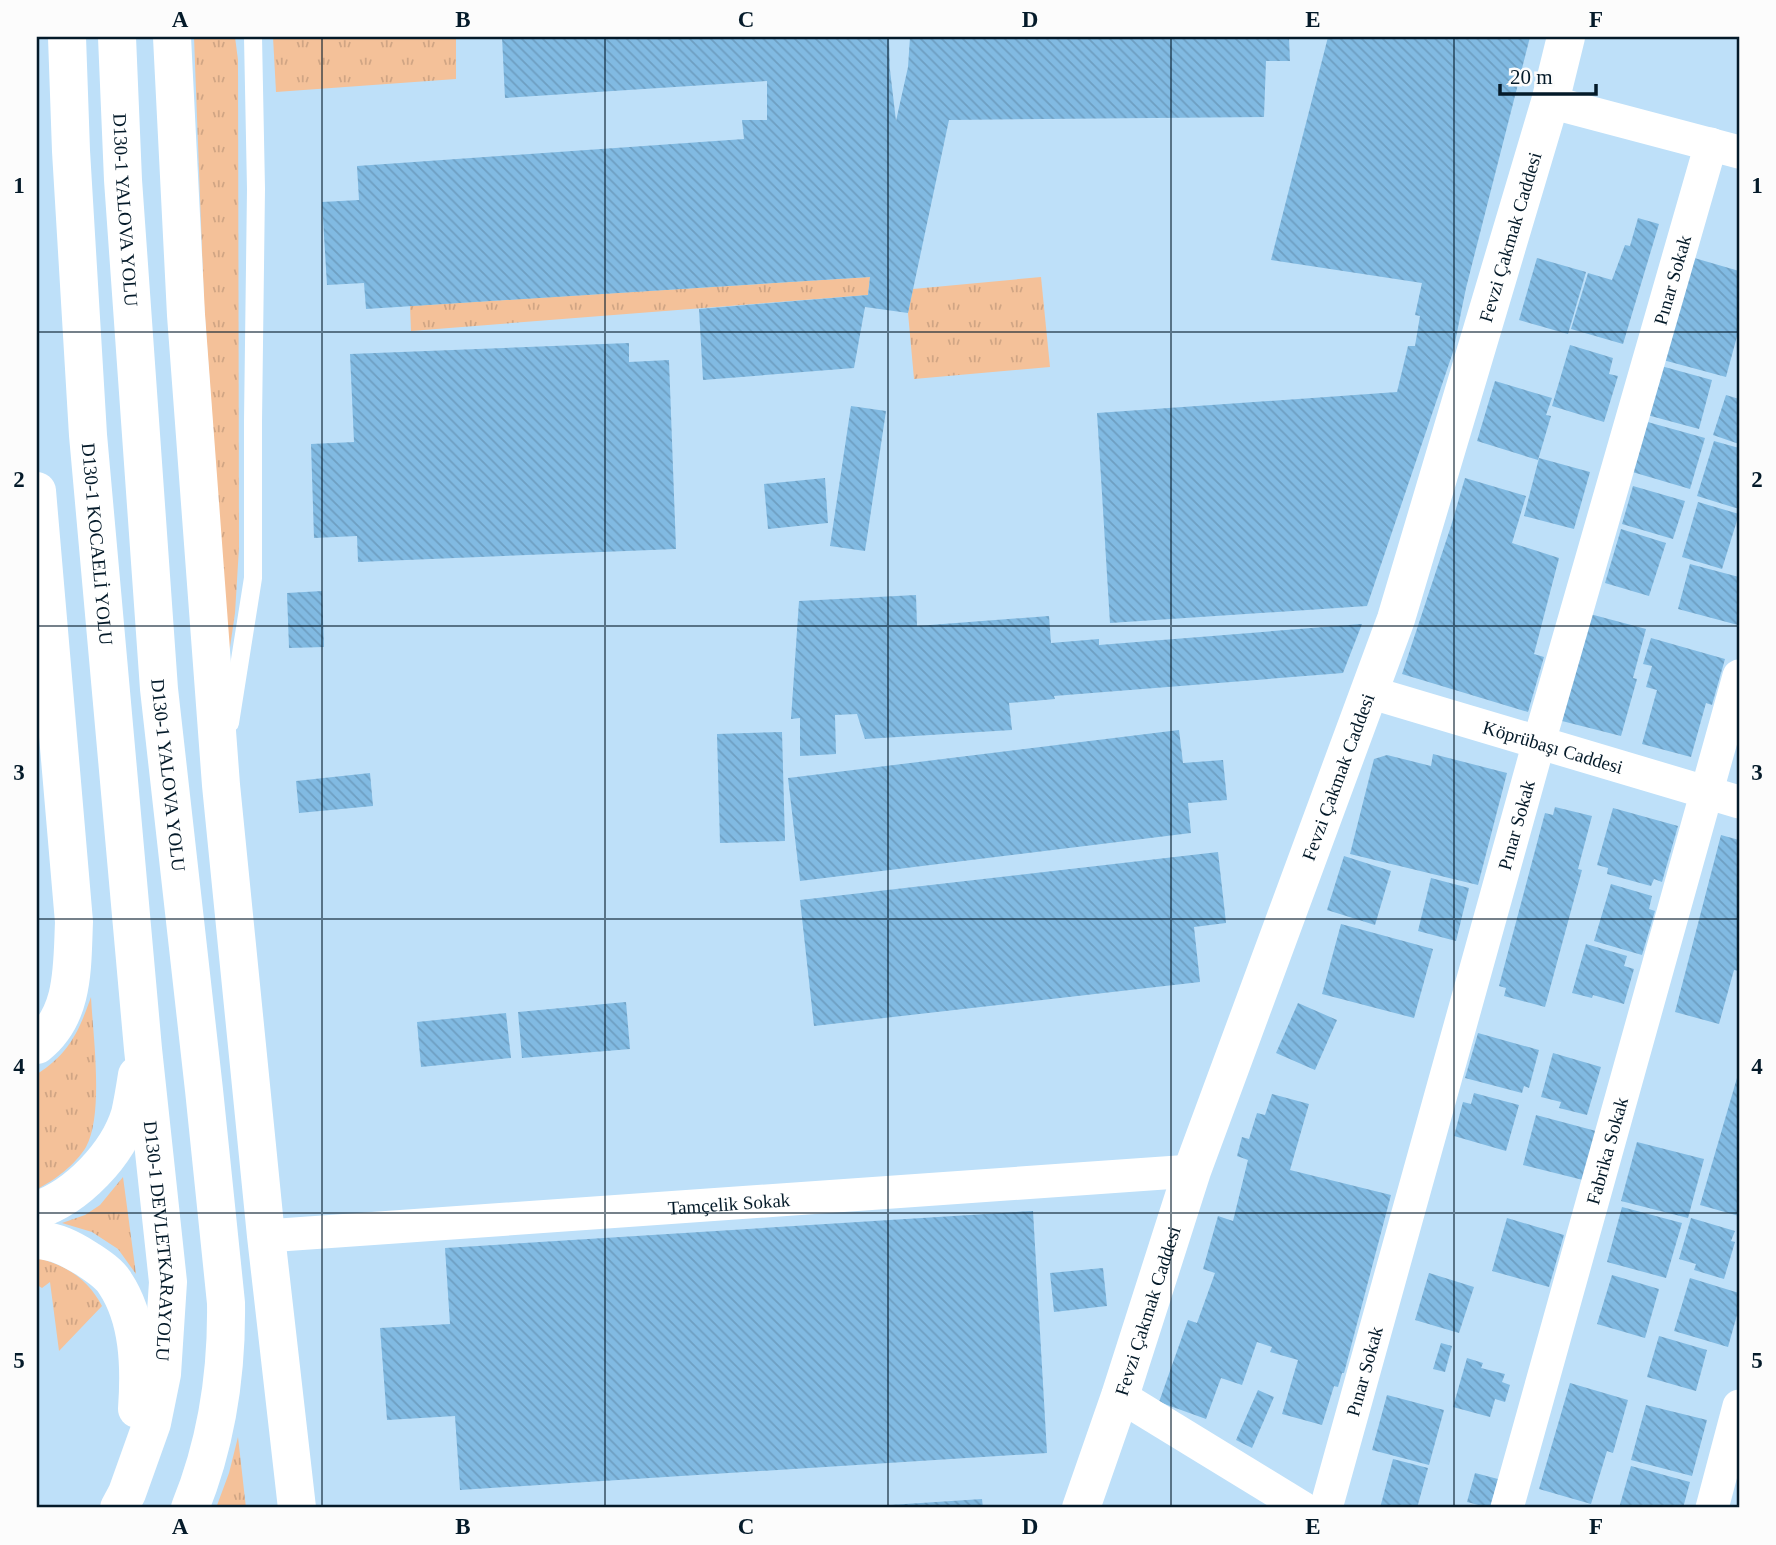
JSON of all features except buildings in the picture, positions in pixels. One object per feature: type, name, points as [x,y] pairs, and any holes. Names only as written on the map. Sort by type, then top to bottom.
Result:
[{"type":"main road","name":"D130-1 KOCAELİ YOLU","points":[[67,37],[88,435],[142,1049]]},
{"type":"main road","name":"D130-1 YALOVA YOLU","points":[[117,37],[123,180],[159,689],[226,1303],[227,1334],[216,1419],[190,1508]]},
{"type":"main road","points":[[172,37],[186,315],[221,785],[266,1236],[297,1508]]},
{"type":"main road","name":"Fevzi Çakmak Caddesi","points":[[1081,1508],[1192,1171],[1396,619],[1550,102],[1566,37]]},
{"type":"main road","points":[[37,491],[74,922],[71,984],[63,1014],[45,1039],[37,1045]]},
{"type":"main road","points":[[37,1210],[65,1197],[111,1153],[130,1115],[142,1049]]},
{"type":"main road","name":"D130-1 DEVLETKARAYOLU","points":[[123,1501],[152,1423],[162,1374],[168,1282],[142,1049]]},
{"type":"main road","points":[[37,1240],[69,1247],[93,1263],[114,1280],[126,1303],[139,1369],[138,1408],[123,1501]]},
{"type":"street","points":[[1550,102],[1725,148]]},
{"type":"street","name":"Pınar Sokak","points":[[1326,1508],[1539,742],[1725,148]]},
{"type":"street","name":"Fabrika Sokak","points":[[1507,1508],[1739,676]]},
{"type":"street","name":"Köprübaşı Caddesi","points":[[1369,692],[1739,802]]},
{"type":"street","name":"Tamçelik Sokak","points":[[266,1236],[1192,1171]]},
{"type":"street","points":[[1120,1396],[1303,1508]]},
{"type":"street","points":[[1712,1508],[1739,1406]]},
{"type":"lane","points":[[221,785],[253,578],[256,189],[253,37]]},
{"type":"green space","points":[[194,37],[235,37],[238,60],[239,548],[235,613],[229,654],[204,303]]},
{"type":"green space","points":[[273,37],[456,37],[456,79],[276,92]]},
{"type":"green space","points":[[870,277],[868,295],[411,331],[410,306]]},
{"type":"green space","points":[[1041,277],[1050,367],[914,379],[908,313],[913,289]]},
{"type":"green space","points":[[91,997],[96,1095],[91,1133],[77,1160],[37,1189],[37,1074],[72,1041]]},
{"type":"green space","points":[[123,1177],[136,1274],[118,1249],[92,1232],[62,1223],[85,1215],[100,1205]]},
{"type":"green space","points":[[37,1258],[75,1274],[90,1288],[102,1306],[59,1351],[50,1282],[42,1288],[37,1285]]},
{"type":"green space","points":[[238,1437],[246,1508],[216,1508],[229,1473]]}]
